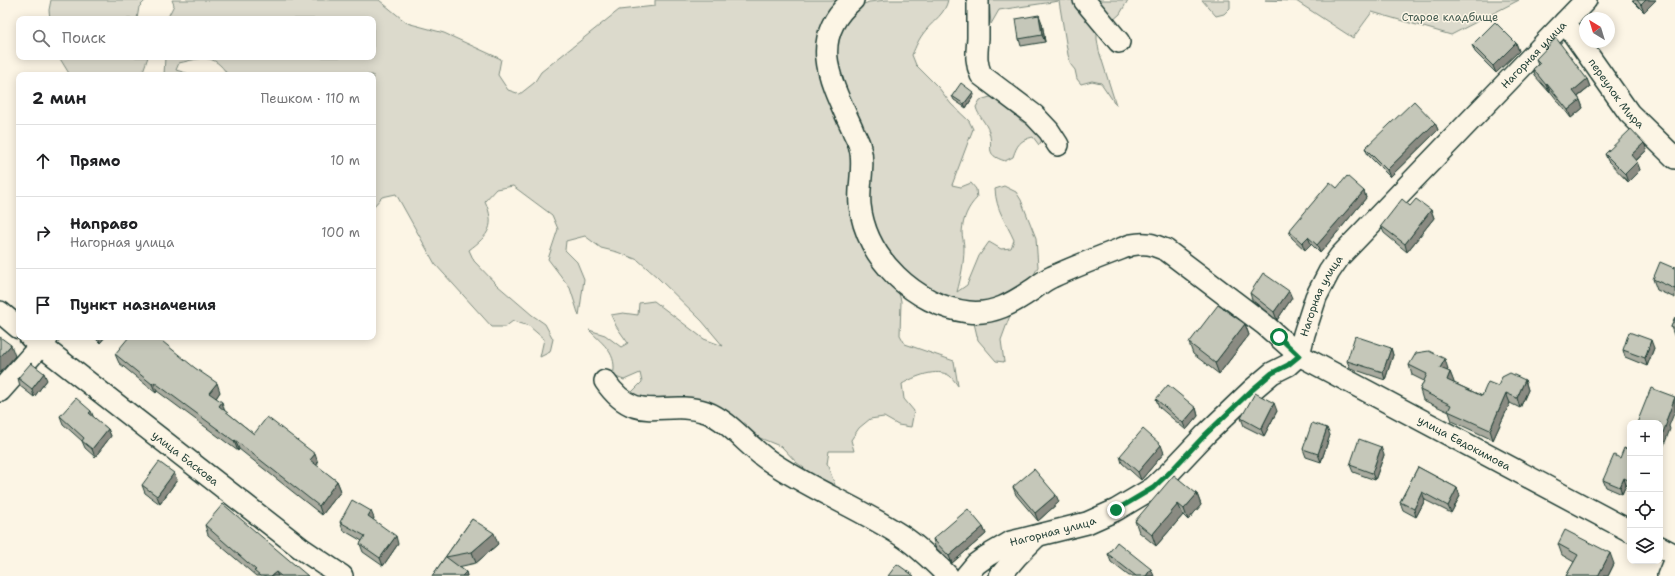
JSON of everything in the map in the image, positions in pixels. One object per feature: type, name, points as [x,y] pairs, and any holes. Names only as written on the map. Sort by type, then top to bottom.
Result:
[{"type":"street","name":"улица Евдокимова","points":[[853,0],[842,9],[834,24],[827,42],[826,59],[837,95],[860,147],[860,206],[864,224],[873,245],[886,265],[901,281],[921,296],[954,310],[970,312],[985,311],[1003,307],[1050,277],[1131,245],[1145,243],[1166,250],[1265,325],[1299,356],[1627,529]]},
{"type":"street","points":[[978,0],[978,40],[976,56],[977,65],[981,75],[1034,115],[1049,131],[1058,145]]},
{"type":"street","points":[[1084,0],[1119,42]]},
{"type":"street","name":"Нагорная улица","points":[[966,576],[976,564],[1011,542],[1086,523],[1134,500],[1153,488],[1252,390],[1272,373],[1288,365],[1299,356],[1304,334],[1316,297],[1329,272],[1340,256],[1586,0]]},
{"type":"street","name":"переулок Мира","points":[[1565,22],[1629,113],[1675,158]]},
{"type":"street","points":[[0,312],[16,325]]},
{"type":"street","points":[[0,391],[40,340]]},
{"type":"street","name":"улица Баскова","points":[[40,340],[302,549],[342,576]]},
{"type":"street","points":[[605,381],[623,402],[636,408],[651,410],[687,409],[707,413],[721,422],[768,460],[906,538],[948,576]]},
{"type":"street","points":[[1000,576],[1037,536]]},
{"type":"street","points":[[1663,549],[1675,555]]},
{"type":"street","points":[[1668,576],[1675,559]]},
{"type":"green space","points":[[51,0],[146,0],[139,7],[138,16],[50,16]]},
{"type":"green space","points":[[172,0],[379,0],[407,23],[444,33],[501,59],[498,75],[508,90],[520,94],[534,83],[541,72],[619,10],[655,6],[655,0],[843,0],[822,27],[850,138],[853,177],[897,286],[901,301],[900,335],[905,344],[954,361],[958,386],[950,376],[939,372],[919,376],[902,384],[904,399],[914,411],[911,427],[898,425],[884,417],[870,419],[859,428],[851,440],[854,451],[829,451],[827,464],[835,485],[815,476],[797,463],[782,447],[672,402],[630,394],[642,382],[640,373],[624,380],[613,376],[614,368],[612,356],[605,345],[589,330],[605,335],[621,347],[628,343],[616,326],[611,315],[623,313],[638,315],[639,303],[654,301],[704,339],[723,346],[702,321],[638,260],[601,248],[585,236],[566,241],[565,250],[577,262],[584,279],[579,316],[570,288],[548,259],[558,229],[552,215],[513,186],[496,189],[485,201],[490,217],[489,229],[481,240],[469,250],[474,261],[497,285],[532,315],[545,324],[553,339],[550,352],[540,357],[544,339],[529,326],[513,321],[505,327],[492,327],[435,264],[396,194],[382,197],[376,204],[376,72],[226,72],[212,60],[376,60],[376,16],[168,16],[174,5]]},
{"type":"green space","points":[[886,0],[948,0],[942,13],[921,36],[912,55],[916,65],[939,88],[951,104],[969,121],[973,129],[952,185],[961,187],[971,183],[976,189],[977,198],[971,205],[965,217],[962,232],[964,246],[963,259],[957,292],[967,285],[979,256],[989,242],[1001,249],[1011,248],[1014,240],[999,210],[995,189],[1004,186],[1016,192],[1021,200],[1036,238],[1038,267],[1030,282],[1019,292],[969,307],[922,285],[901,269],[881,240],[869,211],[871,151],[869,139],[841,81],[834,55],[842,24],[859,6],[869,2]]},
{"type":"green space","points":[[989,0],[1077,0],[1097,27],[1099,51],[1116,105],[1101,83],[1092,81],[1081,84],[1077,79],[1075,70],[1071,65],[1068,55],[1059,1],[999,10],[991,24]]},
{"type":"green space","points":[[1093,0],[1128,0],[1120,14],[1111,22]]},
{"type":"green space","points":[[1202,0],[1230,0],[1230,8],[1224,14],[1216,16]]},
{"type":"green space","name":"Старое кладбище","points":[[1265,0],[1519,0],[1451,35],[1372,12],[1353,38],[1296,1]]},
{"type":"green space","points":[[61,60],[147,60],[143,72],[68,72]]},
{"type":"green space","points":[[165,60],[194,60],[179,63],[176,70],[183,72],[164,72]]},
{"type":"green space","points":[[990,97],[997,98],[1021,121],[1038,130],[1042,140],[1039,145],[1033,137],[1022,141],[1016,149],[1013,157],[1005,161],[994,156],[991,150],[989,132],[976,107],[980,100]]},
{"type":"green space","points":[[1012,310],[1001,340],[1004,362],[996,361],[978,340],[974,323],[969,317]]},
{"type":"building","points":[[1637,0],[1646,0],[1641,5]]},
{"type":"building","points":[[1039,15],[1042,35],[1019,39],[1016,19]]},
{"type":"building","points":[[1495,22],[1516,43],[1493,66],[1472,45]]},
{"type":"building","points":[[1556,38],[1587,79],[1573,91],[1580,100],[1568,110],[1533,69],[1540,63],[1536,59]]},
{"type":"building","points":[[961,83],[973,92],[964,104],[952,96]]},
{"type":"building","points":[[1414,101],[1435,123],[1387,170],[1365,148]]},
{"type":"building","points":[[1631,129],[1644,143],[1631,155],[1637,162],[1625,174],[1605,154]]},
{"type":"building","points":[[1347,176],[1364,191],[1317,245],[1308,237],[1302,243],[1289,231],[1330,182],[1337,188]]},
{"type":"building","points":[[1402,199],[1410,206],[1416,199],[1431,210],[1405,244],[1381,226]]},
{"type":"building","points":[[1660,262],[1674,268],[1675,266],[1675,289],[1653,279]]},
{"type":"building","points":[[1263,273],[1289,291],[1274,312],[1250,293]]},
{"type":"building","points":[[1218,305],[1245,324],[1215,363],[1189,343]]},
{"type":"building","points":[[1675,318],[1675,329],[1671,327]]},
{"type":"building","points":[[1629,332],[1651,340],[1645,358],[1623,350]]},
{"type":"building","points":[[1355,336],[1391,348],[1383,372],[1347,361]]},
{"type":"building","points":[[0,337],[11,345],[0,357]]},
{"type":"building","points":[[127,340],[161,340],[195,368],[217,383],[209,393],[222,402],[219,406],[254,434],[267,417],[315,454],[310,460],[337,481],[319,506],[235,440],[234,441],[154,382],[152,384],[115,354]]},
{"type":"building","points":[[1429,351],[1445,359],[1440,368],[1450,372],[1447,380],[1482,396],[1488,382],[1498,386],[1502,377],[1510,373],[1525,380],[1517,398],[1506,393],[1490,430],[1448,411],[1451,405],[1420,390],[1427,374],[1409,365],[1416,353]]},
{"type":"building","points":[[31,363],[44,373],[32,389],[18,378]]},
{"type":"building","points":[[1168,385],[1196,408],[1183,423],[1156,399]]},
{"type":"building","points":[[1651,388],[1675,397],[1663,433],[1663,420],[1638,420]]},
{"type":"building","points":[[1255,393],[1274,403],[1261,429],[1241,418]]},
{"type":"building","points":[[76,398],[91,411],[89,413],[108,429],[92,449],[82,441],[84,438],[60,416]]},
{"type":"building","points":[[1312,423],[1327,428],[1318,454],[1303,449]]},
{"type":"building","points":[[1143,429],[1161,445],[1138,472],[1120,456]]},
{"type":"building","points":[[1359,439],[1381,447],[1372,473],[1350,465]]},
{"type":"building","points":[[1624,448],[1627,449],[1627,480],[1624,478],[1620,487],[1603,480],[1614,455],[1620,458]]},
{"type":"building","points":[[159,462],[174,473],[157,496],[142,485]]},
{"type":"building","points":[[1418,467],[1457,488],[1448,506],[1422,492],[1414,509],[1400,502]]},
{"type":"building","points":[[1034,469],[1056,495],[1035,513],[1013,487]]},
{"type":"building","points":[[1174,475],[1197,494],[1184,509],[1178,504],[1152,535],[1135,521]]},
{"type":"building","points":[[352,500],[371,511],[368,516],[396,536],[380,558],[360,544],[365,536],[340,522]]},
{"type":"building","points":[[223,504],[308,576],[281,576],[276,572],[271,576],[260,576],[254,571],[256,570],[205,525]]},
{"type":"building","points":[[968,509],[983,527],[949,556],[933,539]]},
{"type":"building","points":[[472,519],[494,533],[472,552],[446,557],[466,572],[462,576],[432,576]]},
{"type":"building","points":[[1565,530],[1610,553],[1598,576],[1566,576],[1578,555],[1558,544]]},
{"type":"building","points":[[1117,542],[1151,569],[1146,576],[1136,576],[1108,554]]},
{"type":"building","points":[[897,564],[914,576],[888,576]]},
{"type":"route","points":[[1116,510],[1153,488],[1230,410],[1252,390],[1272,373],[1288,365],[1299,356],[1279,337]]}]
